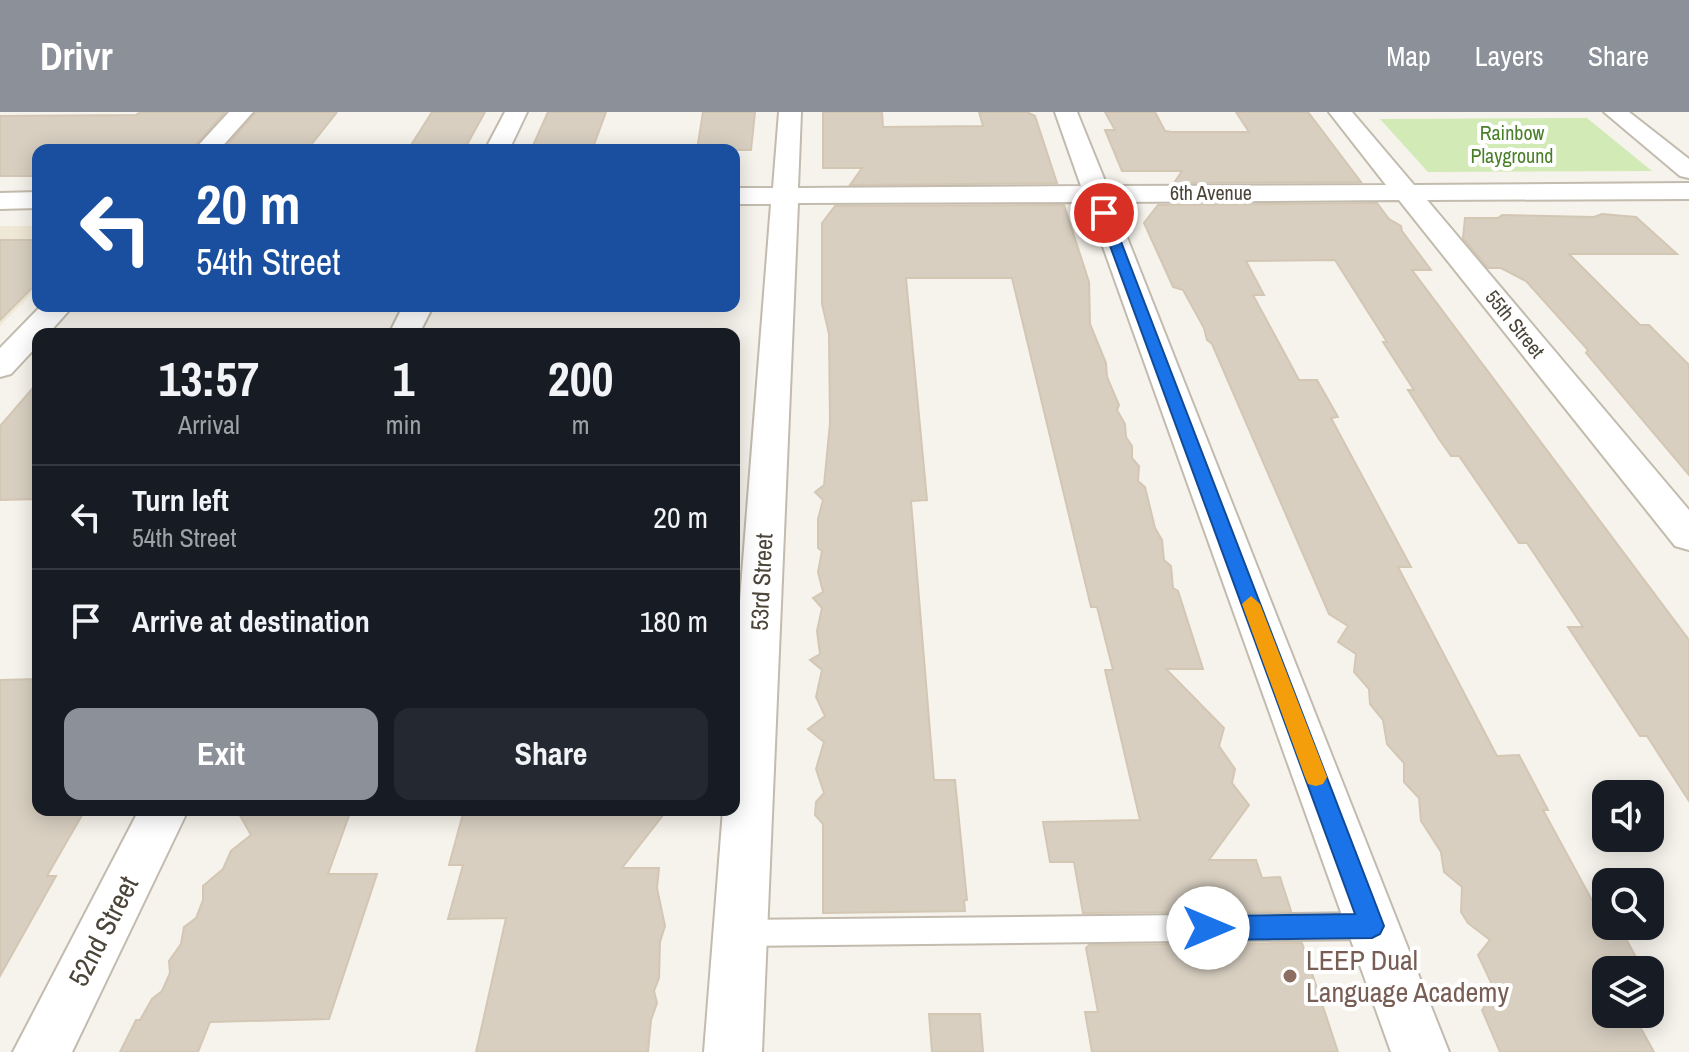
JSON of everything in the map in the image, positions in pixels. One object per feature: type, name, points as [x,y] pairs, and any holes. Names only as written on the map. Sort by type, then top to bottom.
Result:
[{"type":"street","points":[[212,144],[242,112]]},
{"type":"street","points":[[500,144],[516,112]]},
{"type":"street","name":"53rd Street","points":[[733,1052],[790,112]]},
{"type":"street","points":[[1066,112],[1420,1052]]},
{"type":"street","name":"55th Street","points":[[1340,112],[1689,536]]},
{"type":"street","points":[[1615,112],[1689,171]]},
{"type":"street","name":"6th Avenue","points":[[740,196],[1689,191]]},
{"type":"street","points":[[0,201],[32,200]]},
{"type":"street","points":[[37,328],[52,312]]},
{"type":"street","points":[[0,367],[32,333]]},
{"type":"street","name":"52nd Street","points":[[42,1052],[161,816]]},
{"type":"lane","points":[[740,933],[1372,926]]},
{"type":"shaded area","points":[[0,226],[32,226],[32,293],[0,326]]},
{"type":"green space","name":"Rainbow Playground","points":[[1587,118],[1652,171],[1428,172],[1380,119]]},
{"type":"building","points":[[140,112],[225,112],[196,144],[32,144],[32,176],[0,176],[0,116],[136,115]]},
{"type":"building","points":[[256,112],[337,112],[312,144],[228,144]]},
{"type":"building","points":[[432,112],[485,112],[467,144],[412,144]]},
{"type":"building","points":[[548,112],[606,112],[594,144],[534,144]]},
{"type":"building","points":[[703,112],[755,112],[751,150],[740,150],[740,144],[698,144]]},
{"type":"building","points":[[823,112],[882,112],[883,127],[983,126],[979,112],[1027,112],[1035,116],[1057,183],[850,185],[862,168],[823,168]]},
{"type":"building","points":[[1105,112],[1155,112],[1165,131],[1172,132],[1249,132],[1236,112],[1308,112],[1361,182],[1174,183],[1182,171],[1122,171],[1105,130],[1115,130]]},
{"type":"building","points":[[1377,203],[1389,219],[1401,226],[1431,270],[1412,270],[1689,640],[1689,801],[1647,736],[1640,736],[1568,627],[1583,627],[1527,543],[1519,543],[1459,456],[1451,456],[1439,439],[1408,390],[1414,390],[1383,342],[1387,342],[1335,260],[1246,261],[1264,295],[1253,295],[1299,380],[1317,380],[1338,417],[1331,418],[1411,567],[1398,567],[1497,756],[1519,755],[1548,810],[1543,810],[1592,900],[1592,940],[1627,940],[1635,956],[1592,956],[1592,1028],[1641,1028],[1654,1052],[1500,1052],[1482,1010],[1495,991],[1478,955],[1490,940],[1468,923],[1461,912],[1462,887],[1444,872],[1441,852],[1421,821],[1419,798],[1404,782],[1404,763],[1387,744],[1383,720],[1370,704],[1369,689],[1354,672],[1356,654],[1338,642],[1348,626],[1329,614],[1212,344],[1207,340],[1204,328],[1183,290],[1173,287],[1144,223],[1158,205]]},
{"type":"building","points":[[1064,205],[1089,282],[1090,324],[1106,363],[1107,377],[1119,405],[1117,410],[1132,446],[1132,458],[1139,466],[1138,481],[1145,487],[1155,528],[1162,540],[1164,560],[1171,566],[1173,588],[1178,591],[1203,669],[1166,669],[1224,728],[1219,746],[1235,769],[1232,783],[1249,805],[1209,860],[1256,860],[1262,878],[1280,877],[1291,911],[1083,913],[1074,862],[1050,862],[1043,822],[1140,820],[1105,670],[1113,670],[1097,607],[1091,607],[1012,278],[906,278],[927,500],[911,501],[934,780],[955,780],[967,900],[964,900],[965,911],[823,913],[823,824],[815,815],[816,802],[824,793],[816,769],[824,742],[808,729],[825,716],[816,697],[822,670],[810,660],[820,654],[817,631],[822,608],[813,598],[823,592],[818,572],[822,551],[818,548],[818,519],[823,500],[815,492],[824,485],[830,423],[829,334],[822,304],[822,223],[835,206]]},
{"type":"building","points":[[1602,214],[1636,217],[1677,254],[1569,254],[1640,325],[1649,325],[1689,365],[1689,475],[1586,353],[1588,350],[1526,281],[1501,268],[1488,268],[1463,238],[1465,218],[1498,218],[1502,215],[1594,217]]},
{"type":"building","points":[[0,240],[32,240],[32,288],[0,320]]},
{"type":"building","points":[[32,389],[32,499],[0,500],[0,426]]},
{"type":"building","points":[[32,679],[32,816],[82,816],[47,876],[56,876],[0,976],[0,680]]},
{"type":"building","points":[[240,816],[349,816],[328,874],[377,874],[329,1019],[210,1022],[198,1052],[120,1052],[136,1020],[140,1020],[152,999],[162,991],[170,973],[169,961],[181,944],[184,927],[196,918],[203,900],[203,886],[223,869],[231,851],[251,835]]},
{"type":"building","points":[[462,816],[662,816],[622,868],[659,868],[657,888],[665,926],[660,942],[659,978],[654,991],[657,1003],[651,1020],[648,1052],[476,1052],[506,918],[448,919],[463,865],[449,865]]},
{"type":"building","points":[[1302,943],[1338,1052],[1092,1052],[1085,1012],[1098,1012],[1086,948],[1089,945]]},
{"type":"building","points":[[929,1014],[980,1014],[983,1052],[932,1052]]},
{"type":"slow traffic","points":[[1251,604],[1316,777]]},
{"type":"place","name":"LEEP Dual Language Academy","points":[[1290,976]]},
{"type":"route","points":[[1104,213],[1372,926],[1208,928]]}]
